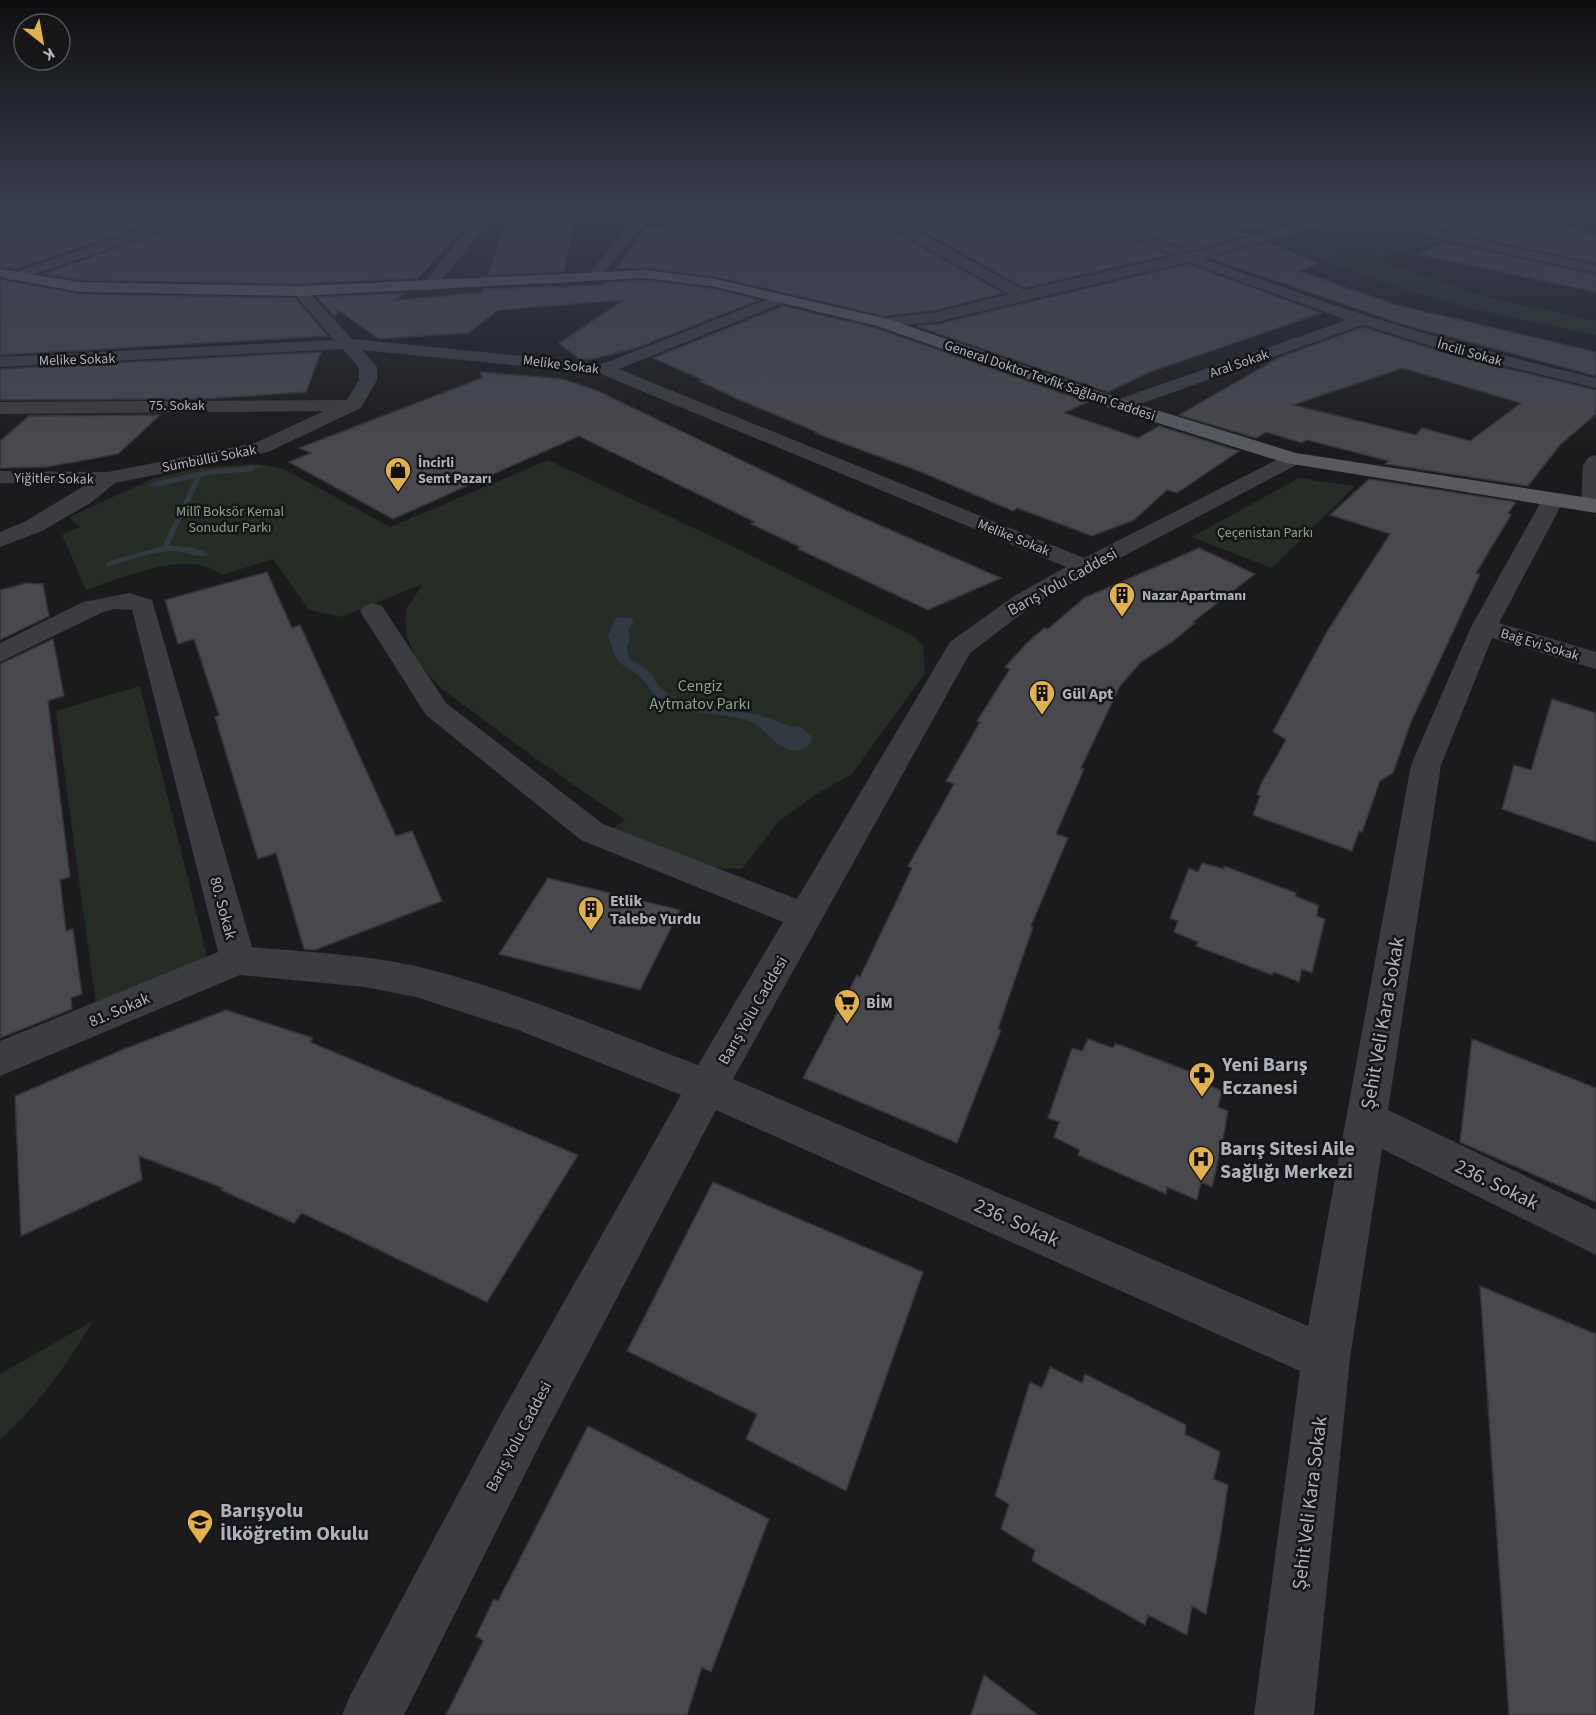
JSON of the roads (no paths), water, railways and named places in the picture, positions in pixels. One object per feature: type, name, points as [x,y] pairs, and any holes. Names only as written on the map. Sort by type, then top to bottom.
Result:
[{"type":"main road","name":"General Doktor Tevfik Sağlam Caddesi","points":[[752,291],[882,322],[1120,405],[1293,459],[1594,506]]},
{"type":"street","points":[[300,291],[368,367],[368,380],[354,404]]},
{"type":"street","points":[[1015,291],[1022,295]]},
{"type":"street","points":[[882,322],[937,317],[1040,291]]},
{"type":"street","name":"İncili Sokak","points":[[1277,291],[1359,321],[1536,370],[1596,383]]},
{"type":"street","points":[[604,369],[783,298]]},
{"type":"street","points":[[921,335],[937,317]]},
{"type":"street","name":"Aral Sokak","points":[[1120,405],[1359,321]]},
{"type":"street","name":"Melike Sokak","points":[[0,362],[347,344],[482,355],[604,369],[1085,567]]},
{"type":"street","name":"75. Sokak","points":[[0,408],[354,404]]},
{"type":"street","name":"Sümbüllü Sokak","points":[[0,540],[34,526],[84,497],[108,478],[261,448],[354,404]]},
{"type":"street","name":"Barış Yolu Caddesi","points":[[372,1715],[521,1428],[707,1087],[958,648],[1023,601],[1293,459]]},
{"type":"street","points":[[1594,506],[1593,465],[1596,461]]},
{"type":"street","name":"Yiğitler Sokak","points":[[0,477],[108,478]]},
{"type":"street","name":"Şehit Veli Kara Sokak","points":[[1284,1715],[1326,1358],[1426,765],[1484,627],[1553,501]]},
{"type":"street","name":"80. Sokak","points":[[0,654],[87,610],[108,602],[134,599],[143,605],[238,960],[365,972],[428,985],[526,1016],[707,1087]]},
{"type":"street","points":[[374,611],[436,709],[592,832],[806,917]]},
{"type":"street","name":"Bağ Evi Sokak","points":[[1484,627],[1596,661]]},
{"type":"street","name":"81. Sokak","points":[[0,1059],[238,960]]},
{"type":"street","name":"236. Sokak","points":[[707,1087],[1326,1358]]},
{"type":"street","name":"236. Sokak","points":[[1366,1119],[1596,1233]]},
{"type":"waterway","points":[[166,545],[198,478]]},
{"type":"place","name":"İncirli Semt Pazarı","points":[[398,493]]},
{"type":"place","name":"Nazar Apartmanı","points":[[1122,618]]},
{"type":"place","name":"Gül Apt","points":[[1042,716]]},
{"type":"place","name":"Etlik Talebe Yurdu","points":[[591,932]]},
{"type":"place","name":"BİM","points":[[847,1025]]},
{"type":"place","name":"Yeni Barış Eczanesi","points":[[1202,1098]]},
{"type":"place","name":"Barış Sitesi Aile Sağlığı Merkezi","points":[[1201,1182]]},
{"type":"place","name":"Barışyolu İlköğretim Okulu","points":[[200,1545]]},
{"type":"park label","name":"Millî Boksör Kemal Sonudur Parkı","points":[[230,520]]},
{"type":"park label","name":"Çeçenistan Parkı","points":[[1265,532]]},
{"type":"park label","name":"Cengiz Aytmatov Parkı","points":[[700,694]]}]
